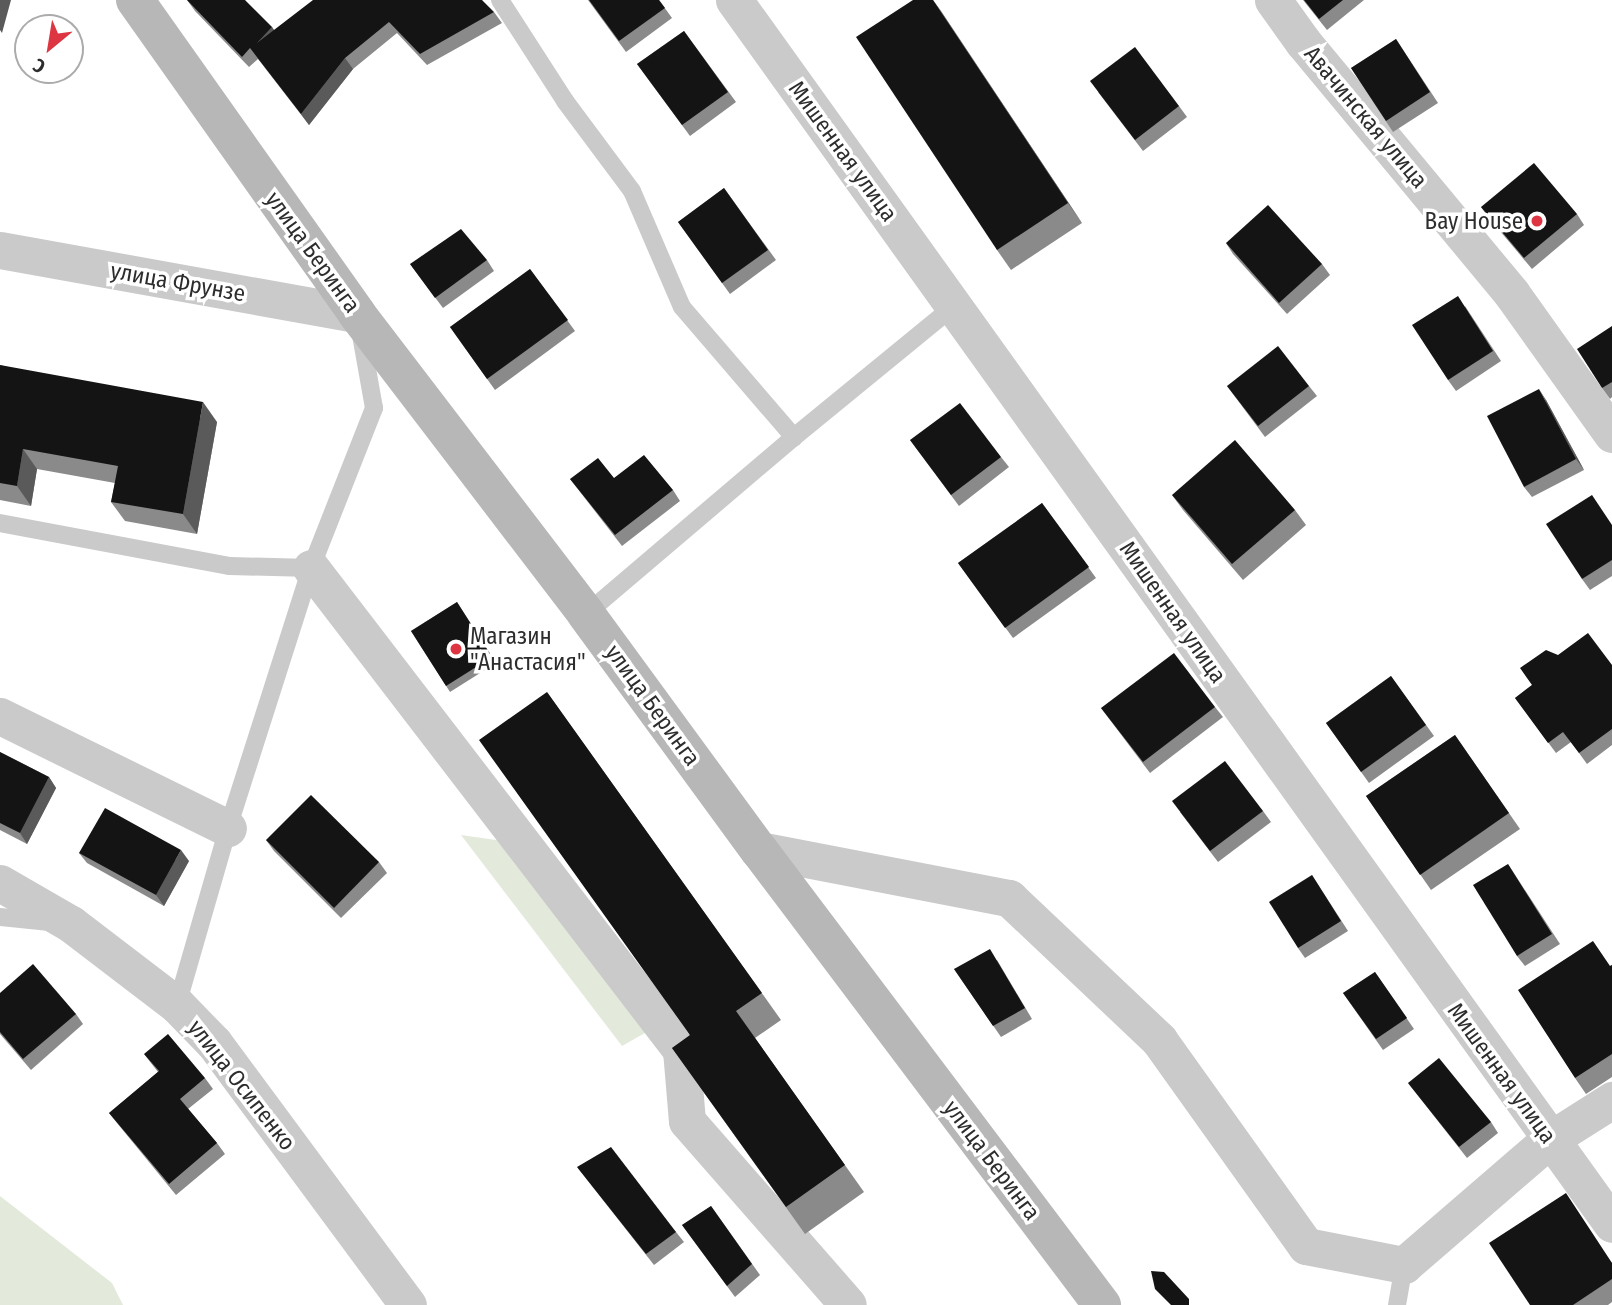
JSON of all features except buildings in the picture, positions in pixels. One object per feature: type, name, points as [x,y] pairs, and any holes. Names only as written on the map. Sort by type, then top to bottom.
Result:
[{"type":"main road","name":"улица Беринга","points":[[135,0],[357,314],[586,614],[1102,1305]]},
{"type":"street","name":"Мишенная улица","points":[[734,0],[955,305],[1549,1140],[1612,1224]]},
{"type":"street","name":"Авачинская улица","points":[[1273,0],[1303,42],[1512,294],[1612,434]]},
{"type":"street","name":"улица Фрунзе","points":[[0,250],[357,314]]},
{"type":"street","points":[[312,568],[681,1050],[687,1121],[848,1305]]},
{"type":"street","points":[[0,716],[228,828]]},
{"type":"street","points":[[759,849],[1009,898],[1159,1040],[1306,1246],[1404,1265],[1549,1140],[1612,1100]]},
{"type":"street","name":"улица Осипенко","points":[[0,883],[71,924],[177,1005],[214,1043],[408,1305]]},
{"type":"lane","points":[[500,0],[565,101],[632,191],[682,307],[793,437]]},
{"type":"lane","points":[[586,614],[793,437],[955,305]]},
{"type":"lane","points":[[177,1005],[228,828],[312,568],[374,408],[357,314]]},
{"type":"lane","points":[[0,523],[230,566],[312,568]]},
{"type":"lane","points":[[0,917],[71,924]]},
{"type":"lane","points":[[1396,1305],[1404,1265]]},
{"type":"green space","points":[[461,835],[523,844],[661,1024],[622,1046]]},
{"type":"green space","points":[[0,1196],[112,1283],[123,1305],[0,1305]]},
{"type":"place","name":"Bay House","points":[[1537,221]]},
{"type":"place","name":"Магазин \"Анастасия\"","points":[[456,649]]}]
